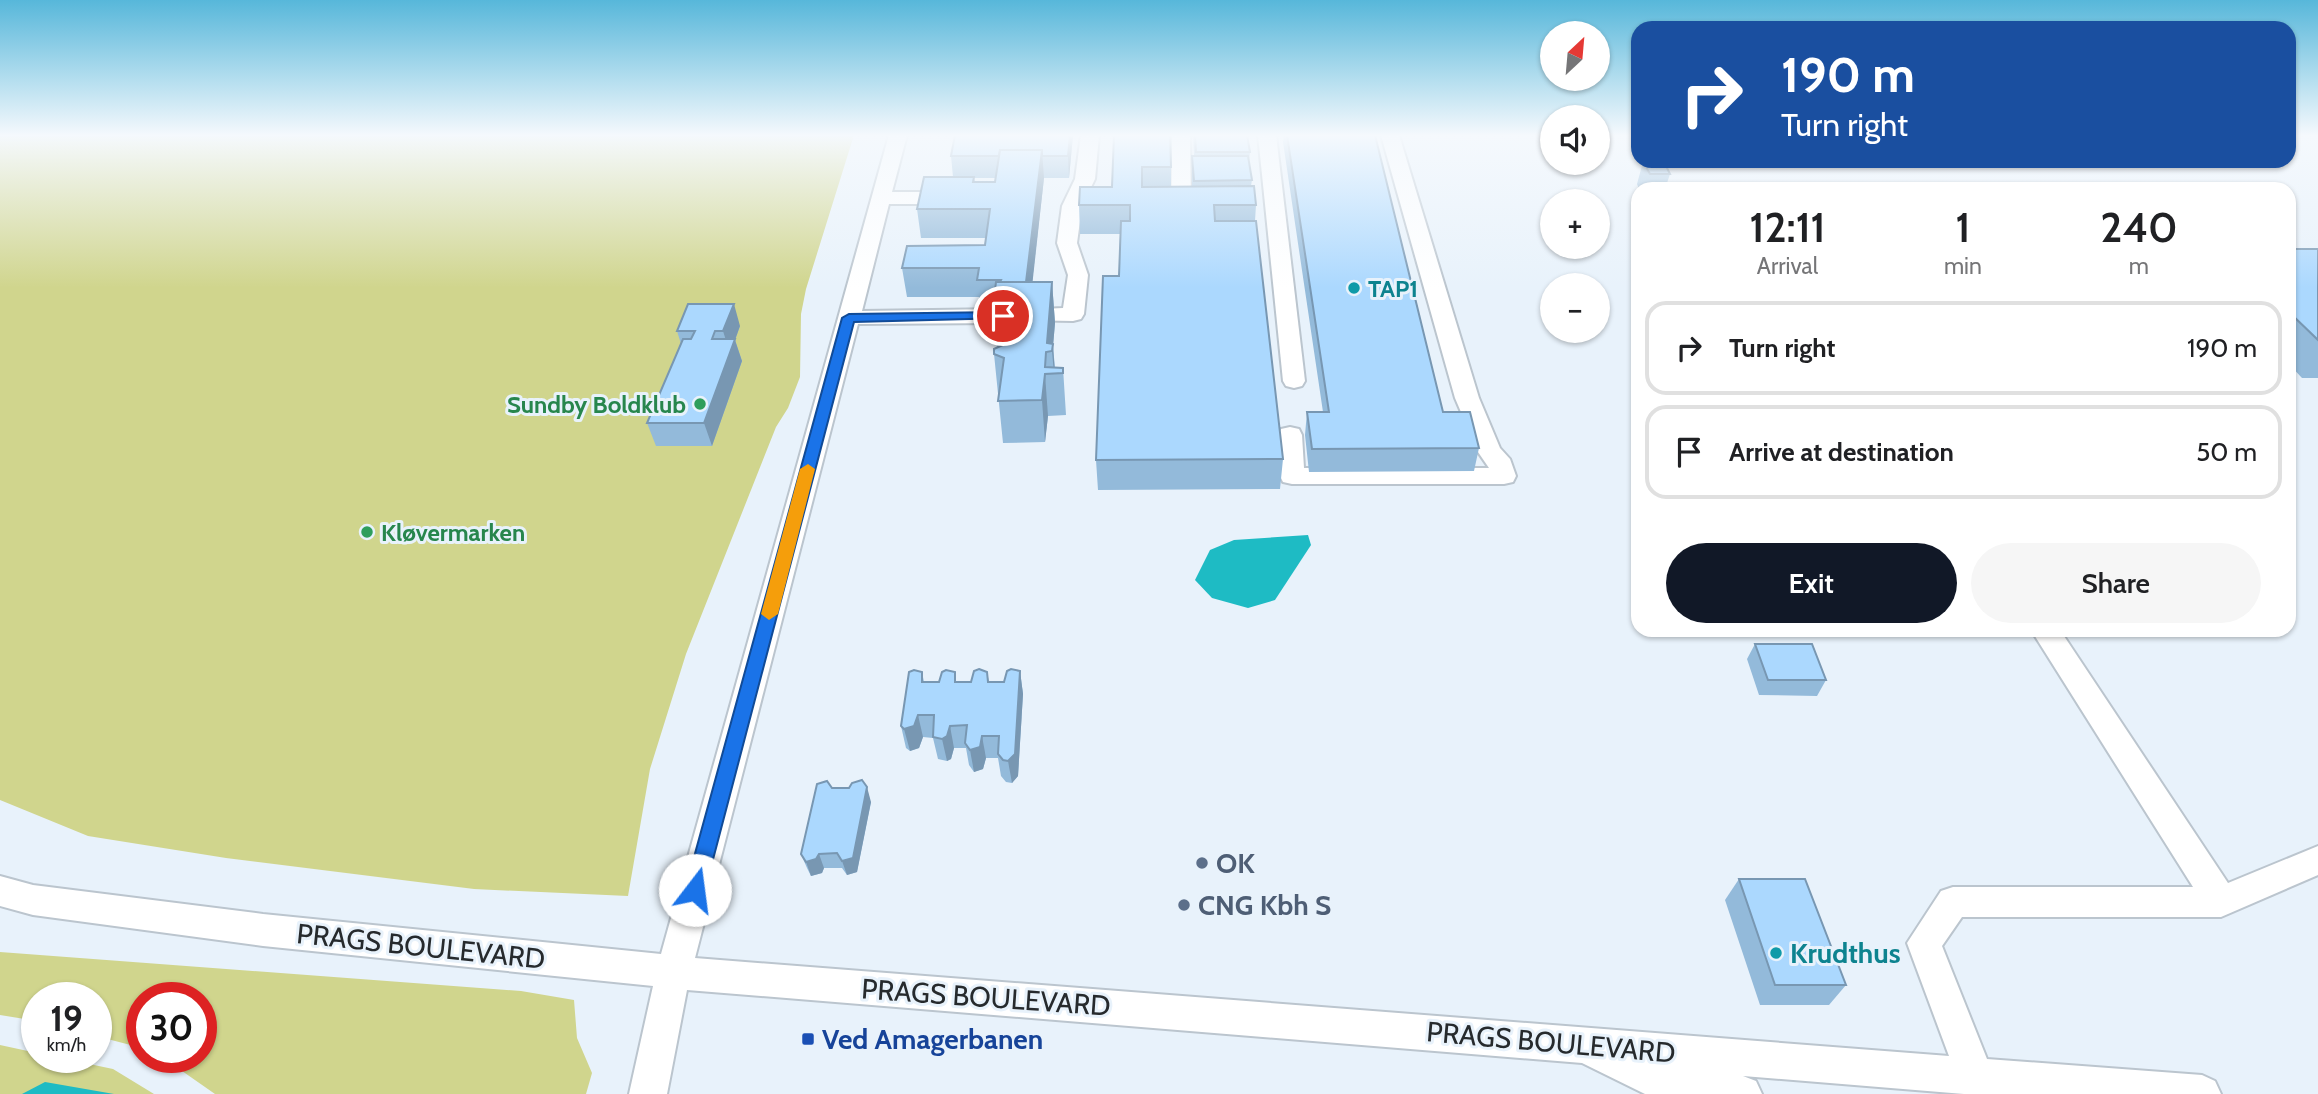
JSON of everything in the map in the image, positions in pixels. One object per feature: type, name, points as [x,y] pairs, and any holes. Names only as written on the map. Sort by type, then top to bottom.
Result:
[{"type":"street","points":[[648,1094],[659,1057],[662,1023],[674,971],[884,186]]},
{"type":"street","points":[[881,198],[957,198],[961,186]]},
{"type":"street","points":[[1028,315],[1073,314],[1078,275],[1067,243],[1072,206],[1082,186]]},
{"type":"street","points":[[1273,186],[1294,381]]},
{"type":"street","points":[[1290,435],[1292,476],[1504,476],[1498,458],[1490,452],[1467,398],[1405,186]]},
{"type":"street","points":[[849,318],[1003,316]]},
{"type":"street","points":[[1978,1085],[1924,943],[1953,902],[2221,902],[2318,860]]},
{"type":"street","name":"PRAGS BOULEVARD","points":[[0,891],[33,900],[263,930],[733,978],[1582,1045],[1978,1085],[2202,1094]]},
{"type":"street","points":[[1582,1045],[1669,1086],[1743,1094]]},
{"type":"lane","points":[[1181,186],[1181,206],[1222,206]]},
{"type":"lane","points":[[1249,206],[1276,206]]},
{"type":"lane","points":[[2050,637],[2221,902]]},
{"type":"green space","name":"Kløvermarken","points":[[0,186],[838,186],[806,289],[801,314],[800,377],[788,408],[776,427],[686,654],[650,769],[628,896],[474,889],[226,858],[88,836],[0,800]]},
{"type":"green space","points":[[0,952],[521,991],[574,1000],[577,1038],[592,1073],[586,1094],[215,1094],[185,1073],[217,1073],[217,982],[126,982],[126,1044],[112,1040],[112,982],[21,982],[21,1018],[0,1015]]},
{"type":"green space","points":[[0,1045],[21,1050],[21,1073],[112,1073],[112,1069],[154,1094],[0,1094]]},
{"type":"water","points":[[1308,535],[1311,545],[1275,600],[1248,608],[1212,598],[1195,580],[1210,550],[1234,540]]},
{"type":"water","points":[[45,1082],[114,1094],[22,1094]]},
{"type":"building","points":[[922,186],[1038,186],[1026,282],[977,280],[979,268],[902,268],[907,246],[985,245],[990,209],[917,209]]},
{"type":"building","points":[[1254,186],[1256,205],[1214,205],[1215,221],[1256,221],[1283,459],[1096,460],[1103,276],[1119,276],[1121,221],[1130,221],[1130,205],[1079,205],[1080,187]]},
{"type":"building","name":"TAP1","points":[[1295,186],[1388,186],[1443,412],[1470,412],[1479,448],[1312,449],[1307,412],[1329,412]]},
{"type":"building","points":[[2296,249],[2318,249],[2318,340],[2296,319]]},
{"type":"building","points":[[996,282],[1052,282],[1047,343],[1053,344],[1052,351],[1046,352],[1045,367],[1063,368],[1063,373],[1045,374],[1042,400],[998,401],[1004,358],[994,354],[994,349],[1005,344],[1010,307],[993,307]]},
{"type":"building","points":[[688,304],[734,304],[723,331],[715,331],[712,339],[735,339],[704,423],[647,423],[683,339],[691,339],[695,331],[677,331]]},
{"type":"building","points":[[1755,644],[1812,644],[1826,680],[1768,680]]},
{"type":"building","points":[[979,669],[987,672],[988,682],[1004,682],[1007,671],[1020,671],[1015,754],[1008,761],[998,754],[999,736],[982,736],[980,747],[970,750],[965,743],[967,725],[950,726],[947,736],[942,739],[933,737],[934,715],[918,715],[914,726],[904,729],[901,726],[909,672],[922,672],[922,682],[939,682],[942,672],[946,670],[955,672],[955,682],[971,682],[974,671]]},
{"type":"building","points":[[862,780],[867,787],[853,858],[842,861],[837,853],[819,854],[816,859],[806,862],[801,854],[817,784],[827,781],[832,788],[849,788],[852,783]]},
{"type":"building","points":[[1739,879],[1805,879],[1846,985],[1775,985]]},
{"type":"slow traffic","points":[[769,614],[808,469]]},
{"type":"place","name":"TAP1","points":[[1354,288]]},
{"type":"place","name":"Sundby Boldklub","points":[[700,404]]},
{"type":"place","name":"Kløvermarken","points":[[367,532]]},
{"type":"place","name":"OK","points":[[1202,863]]},
{"type":"place","name":"CNG Kbh S","points":[[1184,905]]},
{"type":"place","name":"Krudthus","points":[[1776,953]]},
{"type":"place","name":"Ved Amagerbanen","points":[[808,1039]]},
{"type":"route","points":[[695,890],[849,318],[1003,316]]}]
